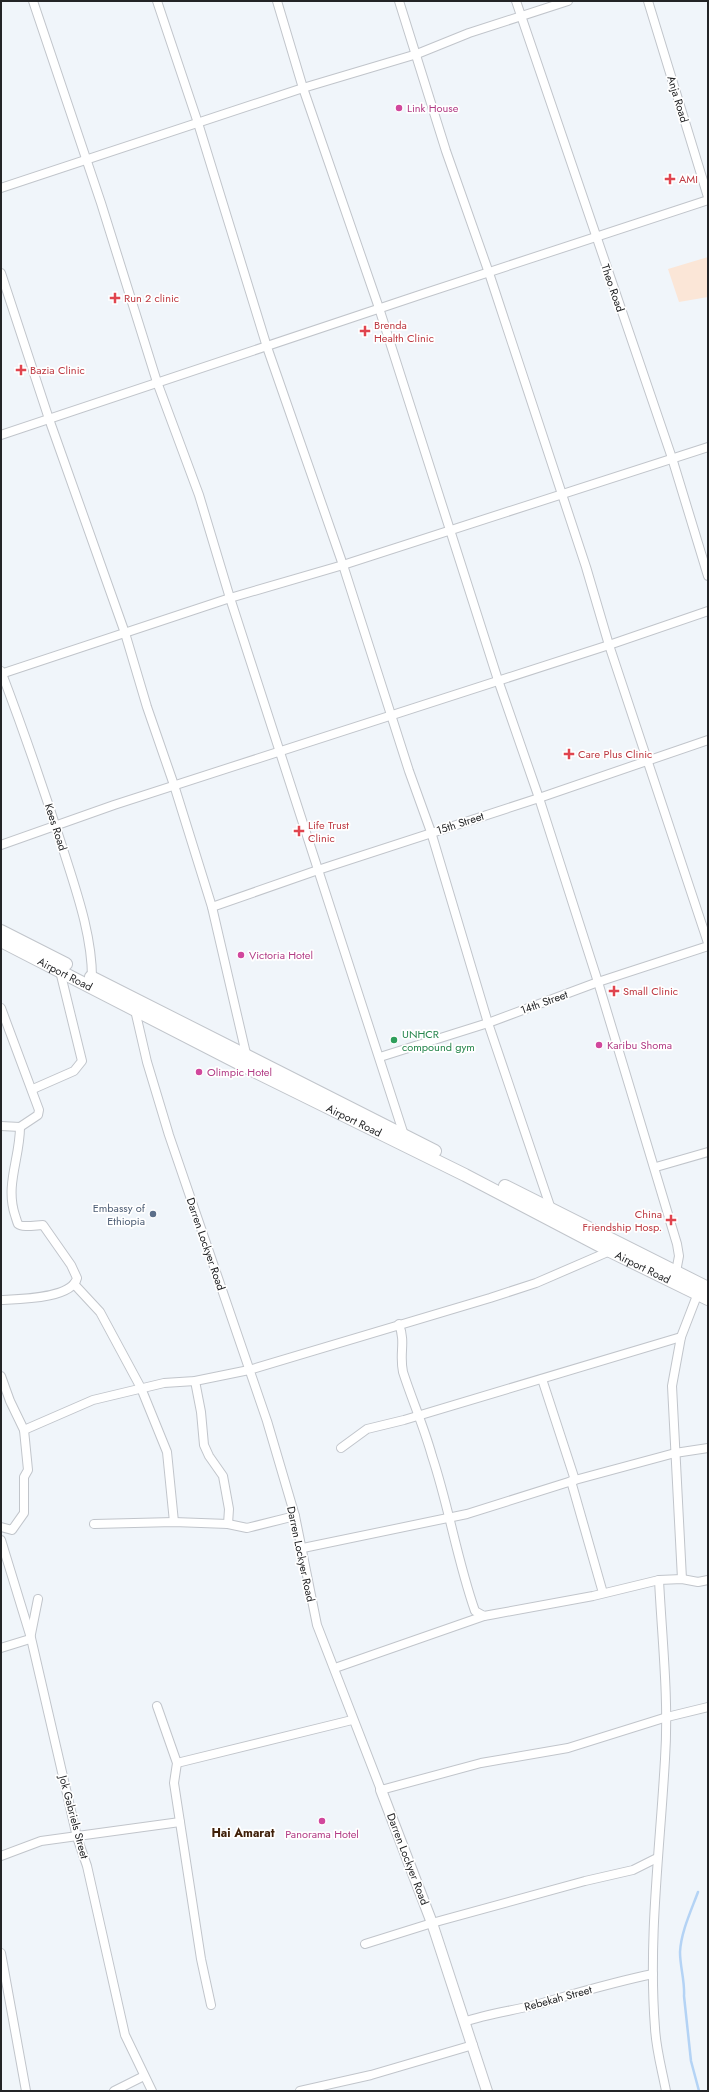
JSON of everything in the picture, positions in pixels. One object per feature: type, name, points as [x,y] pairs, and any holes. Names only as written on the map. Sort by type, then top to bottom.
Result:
[{"type":"main road","name":"Airport Road","points":[[1,931],[136,1010],[404,1136],[549,1213],[610,1251],[705,1293]]},
{"type":"main road","name":"Airport Road","points":[[1,941],[60,971],[92,983],[247,1063],[549,1213],[676,1272],[705,1293]]},
{"type":"street","points":[[33,1],[86,159],[157,382],[199,495],[230,598],[380,1057],[404,1136]]},
{"type":"street","points":[[157,1],[198,123],[267,347],[343,565],[390,714],[431,832],[488,1022],[549,1213]]},
{"type":"street","points":[[277,1],[303,88],[380,308],[498,680],[539,798],[598,982],[656,1167],[677,1244],[678,1256],[676,1272]]},
{"type":"street","points":[[400,1],[446,151],[489,273],[586,567],[609,645],[708,943]]},
{"type":"street","name":"Theo Road","points":[[516,1],[672,458],[708,576]]},
{"type":"street","points":[[1,188],[303,88],[417,54],[470,33],[568,1]]},
{"type":"street","name":"Anja Road","points":[[648,1],[708,197]]},
{"type":"street","points":[[1,435],[708,200]]},
{"type":"street","points":[[1,273],[49,419],[125,633],[147,707],[174,785],[212,907],[247,1063]]},
{"type":"street","points":[[1,673],[230,598],[343,565],[450,531],[708,446]]},
{"type":"street","points":[[1,845],[55,824],[390,714],[609,645],[708,611]]},
{"type":"street","name":"Kees Road","points":[[1,673],[55,824],[73,880],[91,951],[92,983]]},
{"type":"street","name":"15th Street","points":[[212,907],[318,870],[375,853],[431,832],[539,798],[708,740]]},
{"type":"street","name":"14th Street","points":[[380,1057],[488,1022],[598,982],[708,946]]},
{"type":"street","points":[[33,1089],[74,1070],[82,1061],[60,971]]},
{"type":"street","points":[[1,1008],[33,1089],[39,1110],[38,1115],[20,1127],[1,1126]]},
{"type":"street","name":"Darren Lockyer Road","points":[[136,1010],[147,1062],[169,1135],[267,1421],[303,1548],[310,1596],[317,1625],[352,1720],[381,1790],[432,1923],[487,2091]]},
{"type":"street","points":[[1,1300],[31,1299],[51,1296],[74,1284],[77,1278],[71,1266],[43,1225],[22,1226],[18,1223],[12,1205],[11,1185],[19,1147],[20,1127]]},
{"type":"street","points":[[656,1167],[708,1152]]},
{"type":"street","points":[[24,1430],[93,1400],[164,1383],[195,1381],[249,1370],[536,1283],[610,1251]]},
{"type":"street","points":[[74,1284],[100,1312],[141,1388],[167,1452],[174,1522]]},
{"type":"street","points":[[682,1579],[680,1502],[675,1453],[672,1386],[681,1337],[705,1293]]},
{"type":"street","points":[[399,1324],[404,1344],[400,1360],[403,1372],[432,1455],[450,1517],[453,1537],[474,1608],[475,1611],[484,1616]]},
{"type":"street","points":[[341,1448],[367,1429],[681,1337]]},
{"type":"street","points":[[1,1376],[10,1402],[24,1430],[28,1470],[24,1477],[24,1513],[12,1530],[1,1527]]},
{"type":"street","points":[[542,1378],[573,1481],[603,1593]]},
{"type":"street","points":[[195,1381],[201,1412],[204,1445],[209,1456],[224,1476],[229,1509],[228,1524]]},
{"type":"street","points":[[303,1548],[467,1514],[573,1481],[675,1453],[708,1448]]},
{"type":"street","points":[[94,1524],[174,1522],[228,1524],[247,1528],[294,1516]]},
{"type":"street","name":"Jok Gabriels Street","points":[[1,1540],[31,1638],[77,1837],[87,1866],[124,2035],[152,2091]]},
{"type":"street","points":[[335,1668],[484,1616],[603,1593],[659,1580],[708,1580]]},
{"type":"street","points":[[659,1580],[667,1717],[657,1858],[653,1934],[653,1974],[655,2030],[666,2091]]},
{"type":"street","points":[[1,1648],[30,1639],[38,1599]]},
{"type":"street","points":[[157,1706],[177,1763],[174,1783],[201,1959],[211,2005]]},
{"type":"street","points":[[381,1790],[481,1763],[568,1748],[667,1717],[708,1707]]},
{"type":"street","points":[[177,1763],[352,1720]]},
{"type":"street","points":[[1,1856],[40,1841],[77,1837],[137,1826],[180,1822]]},
{"type":"street","points":[[365,1944],[432,1923],[585,1881],[633,1870],[657,1858]]},
{"type":"street","points":[[1,1954],[26,2091]]},
{"type":"street","name":"Rebekah Street","points":[[464,2022],[479,2016],[513,2010],[623,1980],[653,1974]]},
{"type":"street","points":[[300,2091],[371,2075],[473,2045]]},
{"type":"street","points":[[114,2091],[144,2076]]},
{"type":"shaded area","points":[[708,257],[708,297],[679,302],[668,269]]},
{"type":"waterway","points":[[698,1892],[684,1929],[680,1952],[691,2061],[699,2091]]},
{"type":"place","name":"Link House","points":[[399,108]]},
{"type":"place","name":"AMI","points":[[670,179]]},
{"type":"place","name":"Run 2 clinic","points":[[115,298]]},
{"type":"place","name":"Brenda Health Clinic","points":[[365,331]]},
{"type":"place","name":"Bazia Clinic","points":[[21,370]]},
{"type":"place","name":"Care Plus Clinic","points":[[569,754]]},
{"type":"place","name":"Life Trust Clinic","points":[[299,831]]},
{"type":"place","name":"Victoria Hotel","points":[[241,955]]},
{"type":"place","name":"Small Clinic","points":[[614,991]]},
{"type":"place","name":"UNHCR compound gym","points":[[394,1040]]},
{"type":"place","name":"Karibu Shoma","points":[[599,1045]]},
{"type":"place","name":"Olimpic Hotel","points":[[199,1072]]},
{"type":"place","name":"Embassy of Ethiopia","points":[[153,1214]]},
{"type":"place","name":"China Friendship Hosp.","points":[[671,1220]]},
{"type":"place","name":"Panorama Hotel","points":[[322,1821]]},
{"type":"district","name":"Hai Amarat","points":[[243,1833]]}]
